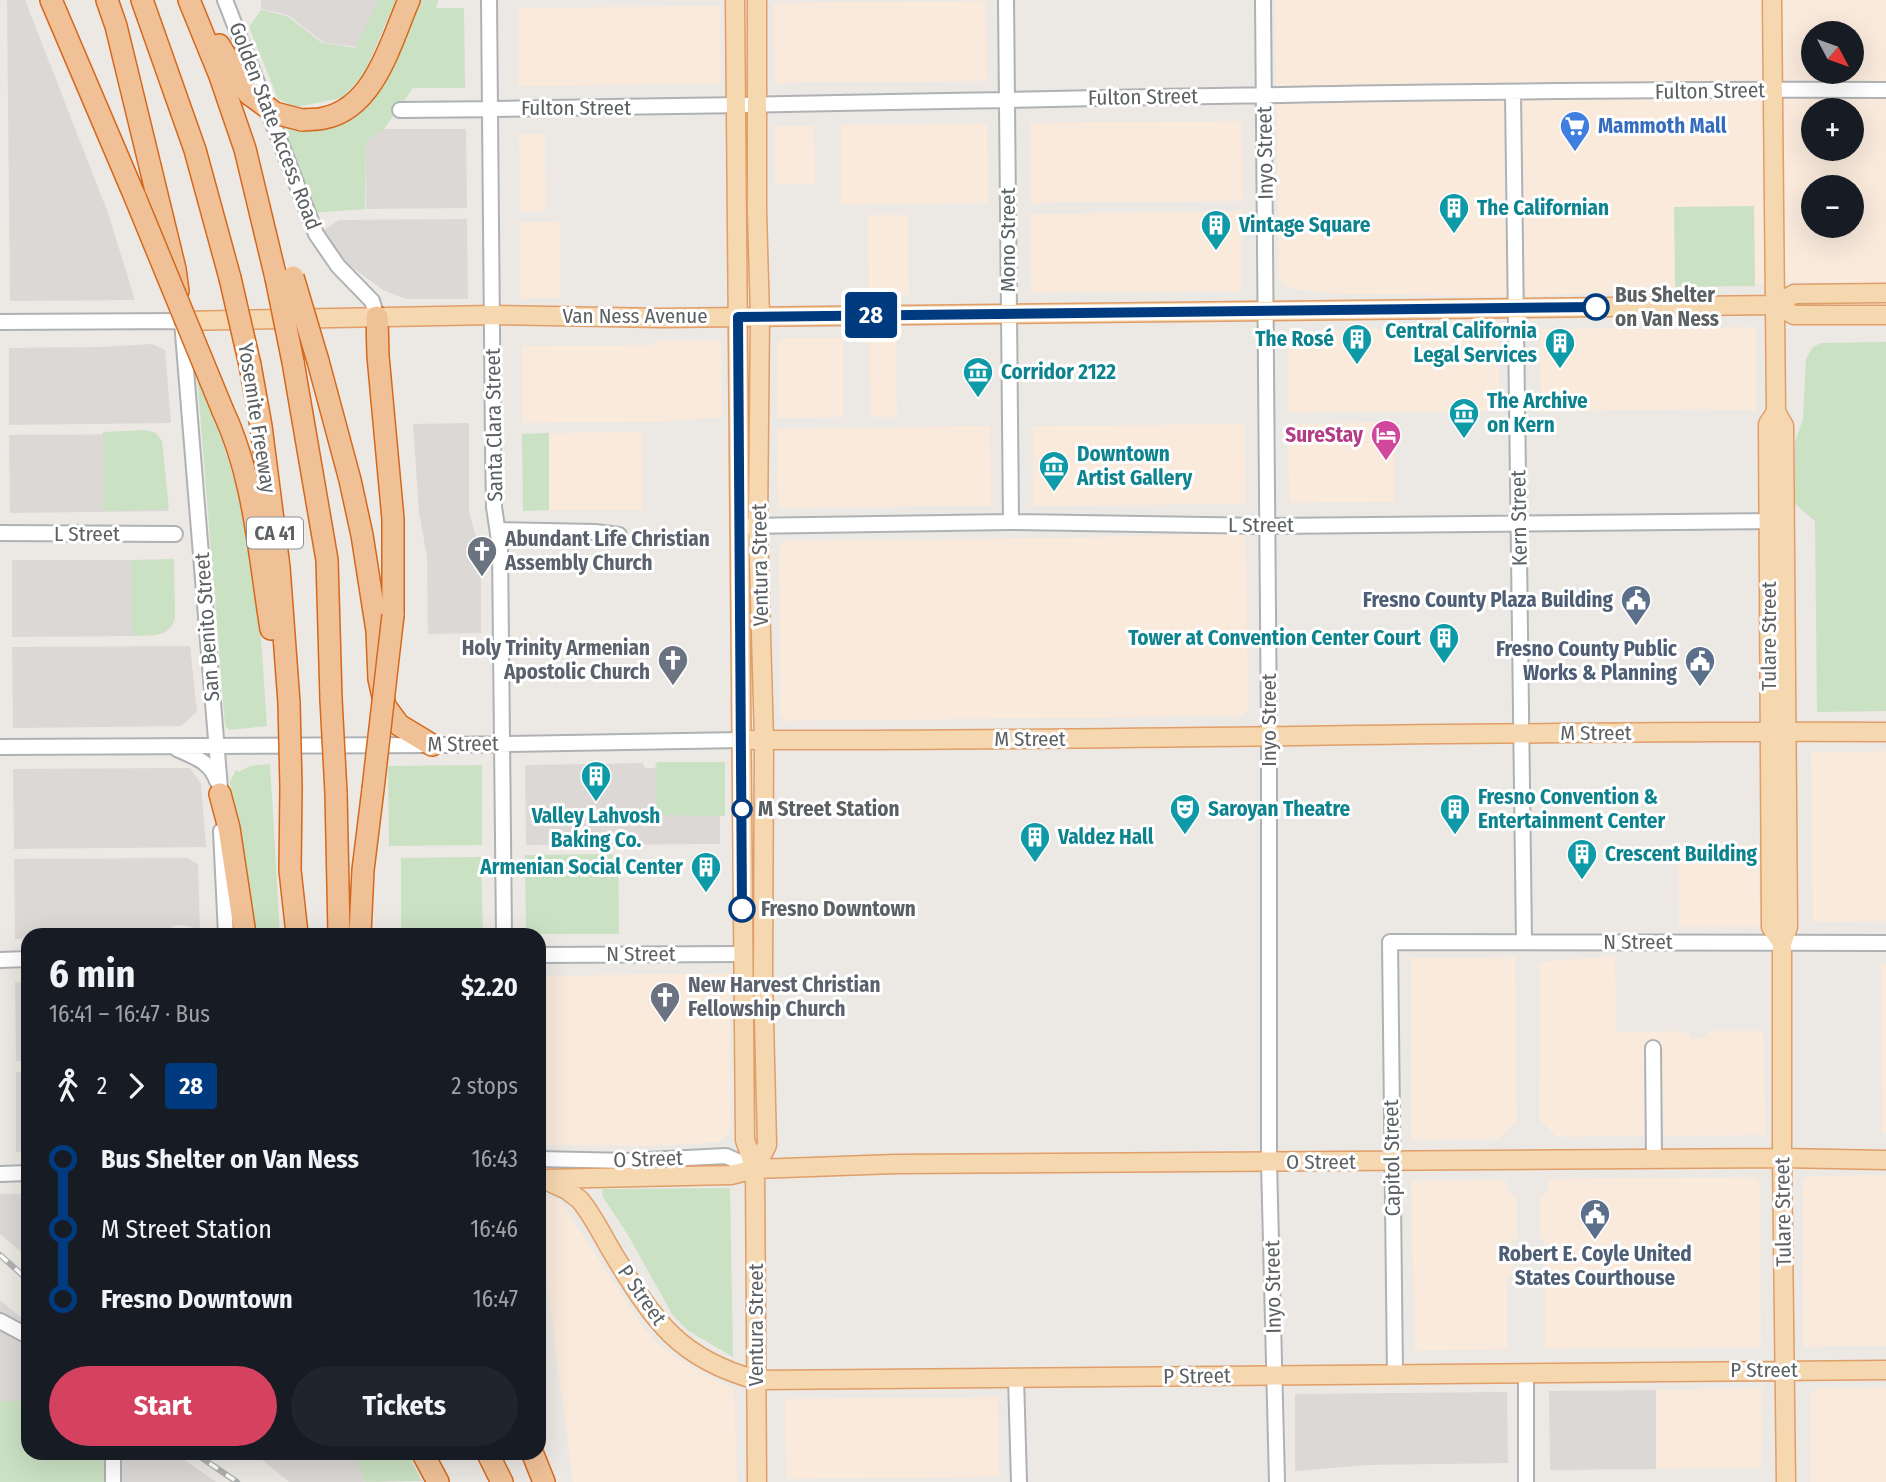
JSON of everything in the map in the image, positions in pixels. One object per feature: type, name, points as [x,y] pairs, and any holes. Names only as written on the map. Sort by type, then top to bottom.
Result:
[{"type":"highway","points":[[51,0],[135,197],[240,458],[256,520],[271,629],[289,703]]},
{"type":"highway","points":[[107,0],[116,26],[175,269],[182,321]]},
{"type":"highway","name":"Yosemite Freeway","points":[[142,0],[195,150],[230,278],[261,426],[279,567],[289,703],[290,870],[295,928]]},
{"type":"highway","points":[[190,0],[249,94],[275,113],[302,120],[336,114],[364,93],[378,71],[409,0]]},
{"type":"highway","points":[[190,0],[220,76],[285,277],[318,361],[362,535],[377,631],[379,679],[385,706],[399,725],[432,745]]},
{"type":"highway","name":"Yosemite Freeway","points":[[285,277],[293,362],[327,559],[339,928]]},
{"type":"highway","points":[[360,928],[363,870],[393,614],[394,541],[377,317]]},
{"type":"highway","points":[[220,794],[229,828],[244,928]]},
{"type":"highway","points":[[426,1460],[438,1482]]},
{"type":"highway","points":[[441,1460],[452,1482]]},
{"type":"highway","points":[[490,1460],[502,1482]]},
{"type":"highway","points":[[534,1460],[544,1482]]},
{"type":"main road","name":"Ventura Street","points":[[735,0],[745,1144],[755,1169],[757,1482]]},
{"type":"main road","name":"Ventura Street","points":[[755,1169],[767,1145],[763,976],[764,740],[758,526],[760,316],[757,0]]},
{"type":"main road","name":"Tulare Street","points":[[1772,0],[1776,412],[1784,426],[1776,521],[1778,732],[1771,927],[1782,943],[1786,1482]]},
{"type":"main road","name":"Van Ness Avenue","points":[[1775,305],[1794,294],[1886,293]]},
{"type":"main road","name":"Van Ness Avenue","points":[[182,321],[493,315],[662,318],[1775,305],[1794,315],[1886,315]]},
{"type":"main road","points":[[1862,316],[1886,309]]},
{"type":"main road","name":"M Street","points":[[742,740],[1886,732]]},
{"type":"main road","name":"O Street","points":[[546,1179],[731,1175],[755,1169],[895,1164],[1782,1158],[1886,1160]]},
{"type":"main road","points":[[587,1209],[584,1197],[592,1178]]},
{"type":"main road","name":"P Street","points":[[546,1181],[567,1190],[580,1200],[648,1309],[674,1338],[715,1366],[757,1380],[1886,1370]]},
{"type":"street","name":"Golden State Access Road","points":[[225,0],[316,234],[338,266],[372,301],[377,317]]},
{"type":"street","name":"Santa Clara Street","points":[[489,0],[494,495],[501,560],[504,928]]},
{"type":"street","name":"Mono Street","points":[[1006,0],[1011,522]]},
{"type":"street","name":"Inyo Street","points":[[1263,0],[1269,737],[1269,1162],[1277,1482]]},
{"type":"street","name":"Fulton Street","points":[[400,110],[737,107],[1264,94],[1886,90]]},
{"type":"street","name":"Kern Street","points":[[1513,93],[1524,942]]},
{"type":"street","name":"Van Ness Avenue","points":[[0,322],[182,321]]},
{"type":"street","name":"San Benito Street","points":[[182,321],[220,794],[226,928]]},
{"type":"street","name":"L Street","points":[[739,526],[1011,522],[1267,526],[1776,521]]},
{"type":"street","points":[[498,530],[619,535]]},
{"type":"street","name":"L Street","points":[[0,533],[175,534]]},
{"type":"street","name":"M Street","points":[[0,747],[742,740]]},
{"type":"street","name":"M Street","points":[[173,746],[193,755],[211,769],[220,794]]},
{"type":"street","name":"N Street","points":[[1390,942],[1886,943]]},
{"type":"street","name":"Capitol Street","points":[[1390,942],[1395,1374]]},
{"type":"street","name":"N Street","points":[[546,955],[743,954]]},
{"type":"street","points":[[0,960],[21,959]]},
{"type":"street","points":[[1653,1048],[1654,1160]]},
{"type":"street","name":"O Street","points":[[546,1159],[627,1161],[726,1156],[755,1169]]},
{"type":"street","points":[[0,1174],[21,1173]]},
{"type":"street","points":[[0,1321],[21,1332]]},
{"type":"street","points":[[1526,1373],[1526,1482]]},
{"type":"street","points":[[1016,1377],[1018,1482]]},
{"type":"street","points":[[113,1460],[113,1482]]},
{"type":"shaded area","points":[[7,0],[25,0],[108,213],[135,300],[10,301]]},
{"type":"shaded area","points":[[261,0],[381,0],[357,47],[324,43],[288,15],[261,9]]},
{"type":"shaded area","points":[[1275,0],[1886,0],[1886,283],[1798,282],[1515,297],[1322,293],[1283,286],[1279,278]]},
{"type":"shaded area","points":[[986,1],[987,81],[774,83],[773,3]]},
{"type":"shaded area","points":[[720,6],[721,84],[518,86],[518,8]]},
{"type":"shaded area","points":[[1242,121],[1243,201],[1030,203],[1030,123]]},
{"type":"shaded area","points":[[987,124],[988,203],[841,205],[841,125]]},
{"type":"shaded area","points":[[774,126],[814,126],[815,184],[775,184]]},
{"type":"shaded area","points":[[384,129],[466,129],[467,208],[366,209],[366,141]]},
{"type":"shaded area","points":[[519,134],[545,134],[546,211],[520,211]]},
{"type":"shaded area","points":[[1242,211],[1242,291],[1031,293],[1030,214]]},
{"type":"shaded area","points":[[868,215],[908,215],[909,295],[869,295]]},
{"type":"shaded area","points":[[467,219],[468,299],[407,299],[383,290],[349,265],[323,231],[339,220]]},
{"type":"shaded area","points":[[560,221],[560,298],[520,299],[520,222]]},
{"type":"shaded area","points":[[1756,327],[1756,411],[1703,409],[1541,412],[1540,329]]},
{"type":"shaded area","points":[[1368,328],[1395,332],[1499,331],[1499,411],[1288,413],[1287,333],[1327,333]]},
{"type":"shaded area","points":[[869,337],[896,337],[897,417],[870,417]]},
{"type":"shaded area","points":[[783,338],[843,338],[843,417],[777,418],[777,344]]},
{"type":"shaded area","points":[[655,341],[721,341],[722,417],[655,422],[522,423],[522,346],[654,345]]},
{"type":"shaded area","points":[[152,344],[165,350],[171,423],[9,425],[9,348]]},
{"type":"shaded area","points":[[1394,422],[1395,502],[1289,503],[1288,424]]},
{"type":"shaded area","points":[[469,423],[469,511],[481,556],[481,633],[428,634],[427,557],[419,512],[413,424]]},
{"type":"shaded area","points":[[1245,424],[1246,504],[1033,506],[1033,426]]},
{"type":"shaded area","points":[[990,426],[991,506],[778,508],[777,429]]},
{"type":"shaded area","points":[[642,432],[643,510],[549,510],[549,433]]},
{"type":"shaded area","points":[[147,434],[160,454],[168,511],[10,513],[9,435]]},
{"type":"shaded area","points":[[1241,533],[1246,540],[1248,711],[1242,716],[785,721],[780,715],[779,547],[784,541]]},
{"type":"shaded area","points":[[12,560],[131,560],[132,636],[12,637]]},
{"type":"shaded area","points":[[190,646],[197,712],[181,726],[13,728],[12,647]]},
{"type":"shaded area","points":[[1886,751],[1886,921],[1813,922],[1811,752]]},
{"type":"shaded area","points":[[643,763],[645,768],[655,768],[656,815],[720,815],[720,844],[526,845],[525,765]]},
{"type":"shaded area","points":[[190,768],[201,784],[206,847],[14,849],[13,769]]},
{"type":"shaded area","points":[[1758,845],[1760,927],[1679,927],[1678,846]]},
{"type":"shaded area","points":[[187,858],[198,864],[200,928],[178,925],[171,928],[21,928],[21,939],[15,939],[14,859]]},
{"type":"shaded area","points":[[1615,956],[1616,1032],[1687,1031],[1692,1039],[1707,1037],[1707,1031],[1763,1031],[1766,1135],[1557,1137],[1539,1119],[1540,962]]},
{"type":"shaded area","points":[[1515,957],[1517,1122],[1498,1139],[1411,1140],[1411,958]]},
{"type":"shaded area","points":[[1881,963],[1886,963],[1886,1133],[1882,1133]]},
{"type":"shaded area","points":[[730,973],[730,1132],[720,1142],[652,1146],[546,1145],[546,976]]},
{"type":"shaded area","points":[[15,982],[21,982],[21,1061],[16,1061]]},
{"type":"shaded area","points":[[16,1072],[21,1072],[21,1152],[16,1152]]},
{"type":"shaded area","points":[[1886,1175],[1886,1346],[1803,1347],[1803,1181],[1808,1176]]},
{"type":"shaded area","points":[[1755,1177],[1760,1181],[1761,1347],[1545,1349],[1545,1239],[1540,1238],[1540,1198],[1549,1189],[1549,1179]]},
{"type":"shaded area","points":[[1506,1180],[1506,1188],[1517,1198],[1517,1239],[1512,1239],[1512,1275],[1507,1276],[1507,1349],[1415,1351],[1411,1183]]},
{"type":"shaded area","points":[[0,1194],[21,1194],[21,1252],[0,1234]]},
{"type":"shaded area","points":[[546,1197],[559,1199],[642,1326],[657,1343],[676,1358],[734,1389],[737,1482],[573,1482],[546,1275]]},
{"type":"shaded area","points":[[0,1300],[21,1317],[21,1460],[185,1460],[216,1482],[0,1482]]},
{"type":"shaded area","points":[[1886,1387],[1886,1482],[1810,1482],[1810,1393],[1817,1388]]},
{"type":"shaded area","points":[[1762,1388],[1762,1463],[1758,1468],[1656,1469],[1656,1390]]},
{"type":"shaded area","points":[[1656,1390],[1656,1469],[1550,1470],[1549,1391]]},
{"type":"shaded area","points":[[1507,1392],[1508,1463],[1368,1465],[1295,1471],[1295,1394]]},
{"type":"shaded area","points":[[998,1397],[999,1477],[786,1479],[785,1399]]},
{"type":"shaded area","points":[[262,1460],[355,1460],[366,1482],[289,1482]]},
{"type":"green space","points":[[379,0],[396,0],[364,74],[342,98],[296,107],[278,99],[249,27],[261,10],[287,16],[322,43],[355,48]]},
{"type":"green space","points":[[415,0],[438,0],[436,8],[464,8],[465,88],[413,88],[384,129],[366,141],[365,209],[312,213],[284,127],[346,119]]},
{"type":"green space","points":[[1754,206],[1755,286],[1675,287],[1674,207]]},
{"type":"green space","points":[[1886,342],[1886,711],[1817,712],[1815,521],[1795,504],[1795,442],[1803,419],[1806,359],[1813,347],[1821,343]]},
{"type":"green space","points":[[196,363],[234,479],[254,569],[267,726],[229,730],[225,725]]},
{"type":"green space","points":[[146,430],[156,433],[162,441],[169,509],[103,510],[103,432]]},
{"type":"green space","points":[[549,433],[549,510],[523,511],[522,434]]},
{"type":"green space","points":[[174,559],[175,618],[172,625],[164,633],[132,636],[131,560]]},
{"type":"green space","points":[[657,762],[725,762],[725,816],[656,815]]},
{"type":"green space","points":[[270,764],[280,928],[250,928],[230,782],[236,770],[239,772],[250,766]]},
{"type":"green space","points":[[482,765],[482,845],[389,846],[388,766]]},
{"type":"green space","points":[[618,854],[619,934],[546,934],[546,928],[526,928],[525,855]]},
{"type":"green space","points":[[481,857],[483,928],[401,928],[401,858]]},
{"type":"green space","points":[[730,1188],[733,1357],[687,1330],[672,1314],[628,1235],[603,1197],[602,1189]]},
{"type":"green space","points":[[0,1401],[21,1401],[21,1460],[105,1460],[106,1482],[0,1482]]},
{"type":"green space","points":[[355,1460],[411,1460],[422,1481],[366,1482]]},
{"type":"railway","points":[[0,1255],[21,1274]]},
{"type":"railway","points":[[205,1460],[237,1482]]},
{"type":"bus line","name":"28","points":[[742,909],[738,317],[1596,307]]},
{"type":"place","name":"Mammoth Mall","points":[[1575,153]]},
{"type":"place","name":"The Californian","points":[[1454,235]]},
{"type":"place","name":"Vintage Square","points":[[1216,252]]},
{"type":"place","name":"Bus Shelter on Van Ness","points":[[1596,307]]},
{"type":"place","name":"The Rosé","points":[[1357,366]]},
{"type":"place","name":"Central California Legal Services","points":[[1560,370]]},
{"type":"place","name":"Corridor 2122","points":[[978,399]]},
{"type":"place","name":"The Archive on Kern","points":[[1464,440]]},
{"type":"place","name":"SureStay","points":[[1386,462]]},
{"type":"place","name":"Downtown Artist Gallery","points":[[1054,493]]},
{"type":"place","name":"Abundant Life Christian Assembly Church","points":[[482,578]]},
{"type":"place","name":"Fresno County Plaza Building","points":[[1636,627]]},
{"type":"place","name":"Tower at Convention Center Court","points":[[1444,665]]},
{"type":"place","name":"Holy Trinity Armenian Apostolic Church","points":[[673,687]]},
{"type":"place","name":"Fresno County Public Works & Planning","points":[[1700,688]]},
{"type":"place","name":"Valley Lahvosh Baking Co.","points":[[596,803]]},
{"type":"place","name":"M Street Station","points":[[742,809]]},
{"type":"place","name":"Saroyan Theatre","points":[[1185,836]]},
{"type":"place","name":"Fresno Convention & Entertainment Center","points":[[1455,836]]},
{"type":"place","name":"Valdez Hall","points":[[1035,864]]},
{"type":"place","name":"Crescent Building","points":[[1582,881]]},
{"type":"place","name":"Armenian Social Center","points":[[706,894]]},
{"type":"place","name":"Fresno Downtown","points":[[742,909]]},
{"type":"place","name":"New Harvest Christian Fellowship Church","points":[[665,1024]]},
{"type":"place","name":"Robert E. Coyle United States Courthouse","points":[[1595,1241]]}]
